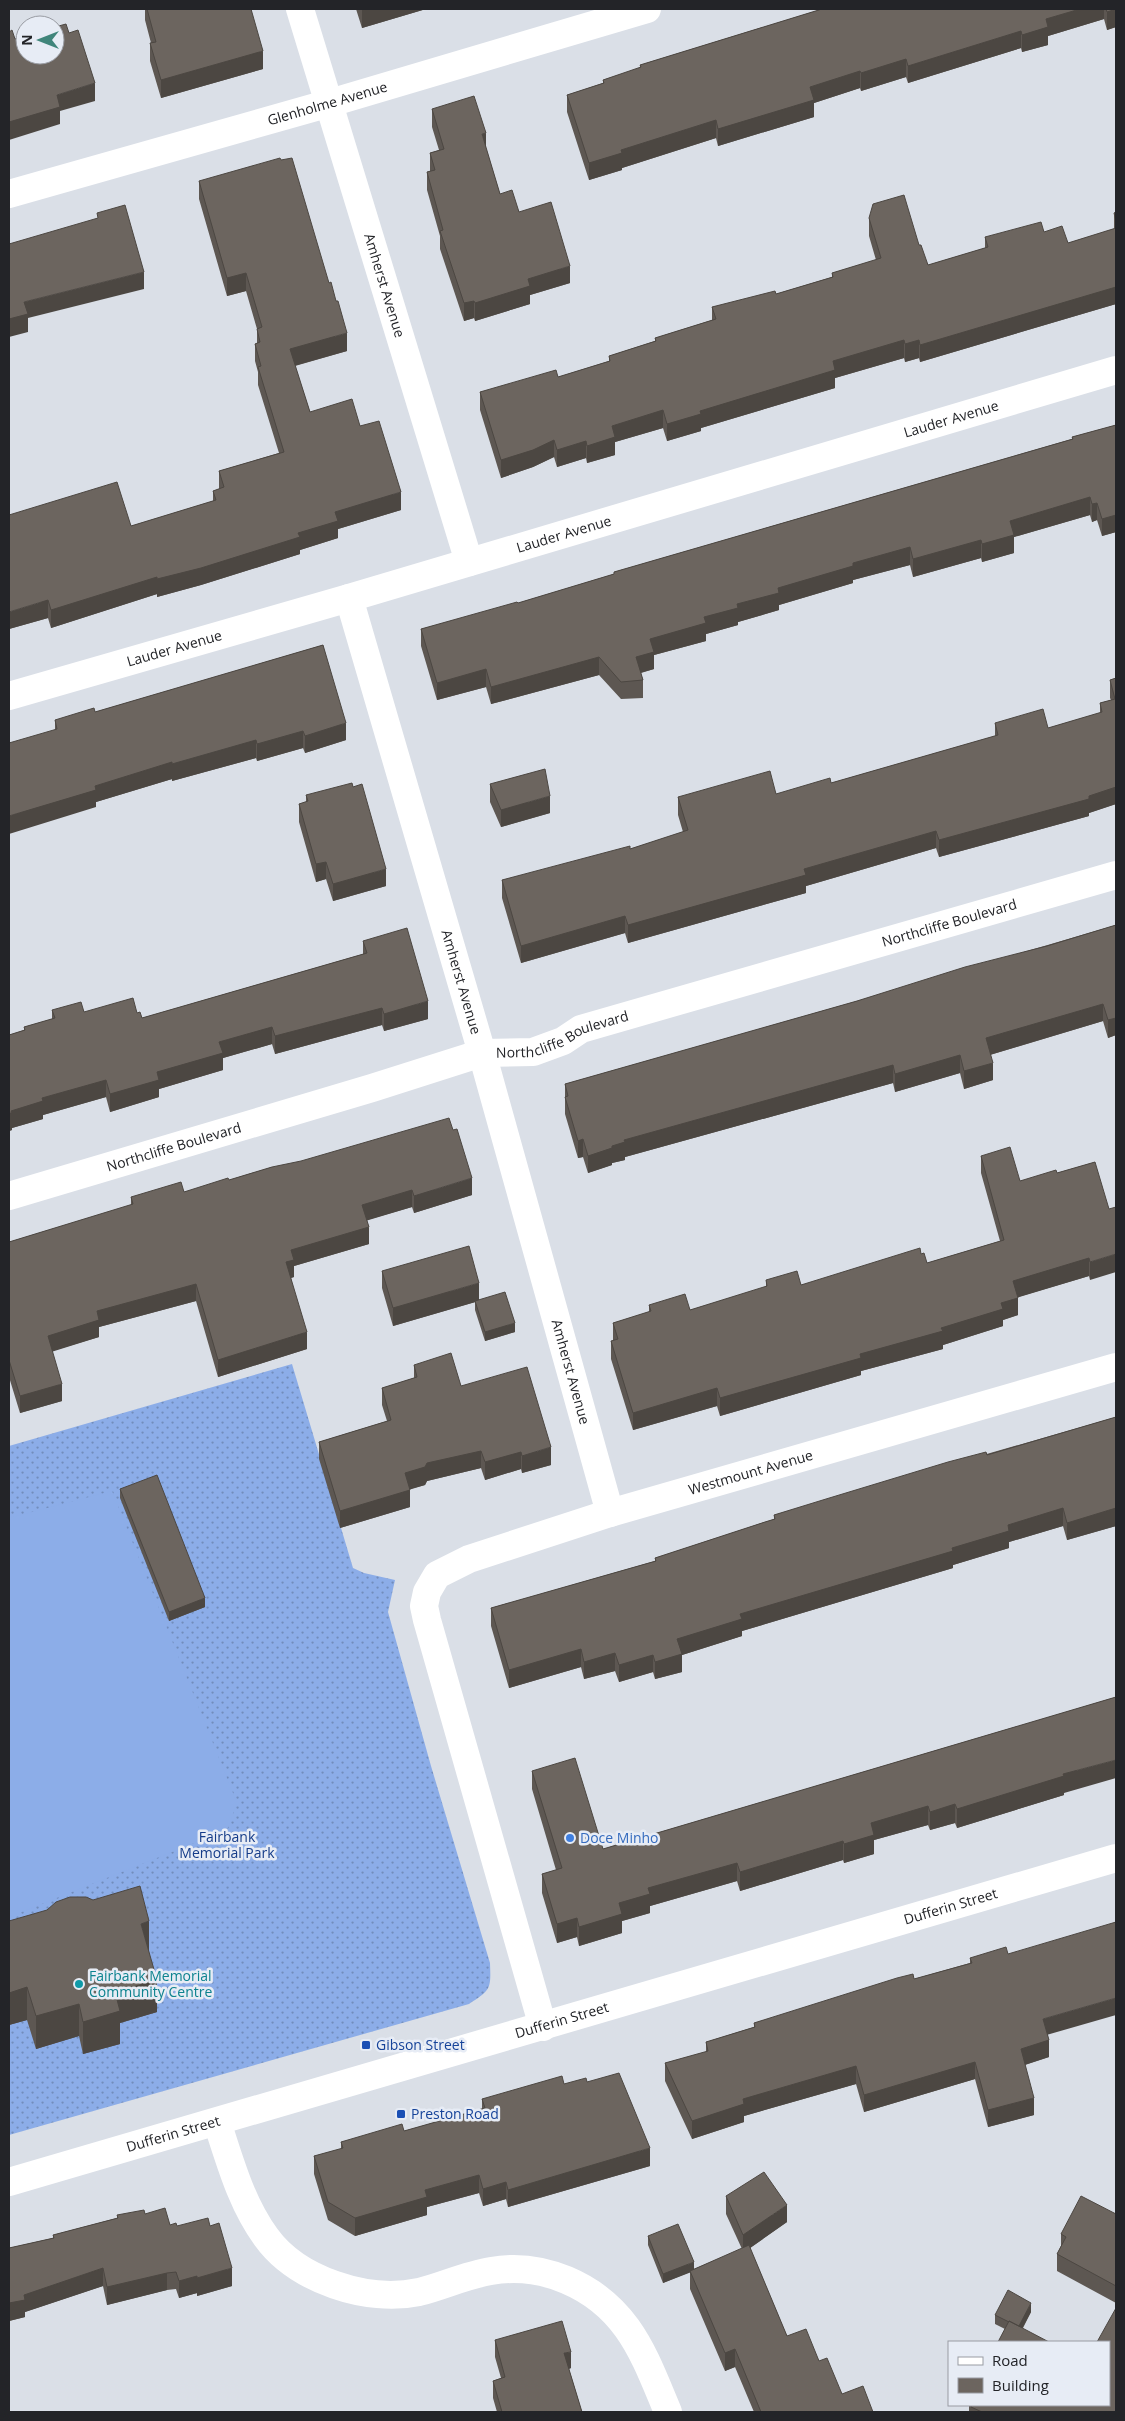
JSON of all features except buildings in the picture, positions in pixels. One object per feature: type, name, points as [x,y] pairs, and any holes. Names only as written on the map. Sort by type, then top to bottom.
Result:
[{"type":"street","name":"Amherst Avenue","points":[[300,9],[469,562]]},
{"type":"street","name":"Glenholme Avenue","points":[[9,194],[330,103],[646,9]]},
{"type":"street","name":"Lauder Avenue","points":[[9,696],[349,598],[1116,370]]},
{"type":"street","name":"Amherst Avenue","points":[[349,598],[482,1053],[610,1512]]},
{"type":"street","name":"Northcliffe Boulevard","points":[[9,1196],[372,1088],[482,1053],[533,1052],[563,1041],[580,1029],[1116,875]]},
{"type":"street","name":"Westmount Avenue","points":[[544,2027],[427,1620],[424,1606],[427,1592],[437,1575],[469,1559],[610,1512],[1116,1367]]},
{"type":"street","name":"Dufferin Street","points":[[9,2182],[544,2027],[1116,1858]]},
{"type":"street","points":[[217,2122],[236,2178],[254,2220],[267,2239],[285,2257],[302,2269],[340,2286],[381,2294],[419,2292],[490,2271],[517,2267],[544,2271],[567,2279],[606,2306],[626,2326],[639,2346],[668,2412]]},
{"type":"green space","name":"Fairbank Memorial Park","points":[[292,1364],[353,1568],[364,1573],[395,1580],[388,1612],[431,1766],[490,1963],[490,1984],[486,1992],[469,2004],[9,2135],[9,1446]]},
{"type":"green space","points":[[112,1491],[237,1803],[227,1830],[9,1917],[9,1518]]},
{"type":"place","name":"Doce Minho","points":[[570,1838]]},
{"type":"place","name":"Fairbank Memorial Community Centre","points":[[79,1984]]},
{"type":"place","name":"Gibson Street","points":[[366,2045]]},
{"type":"place","name":"Preston Road","points":[[401,2114]]}]
